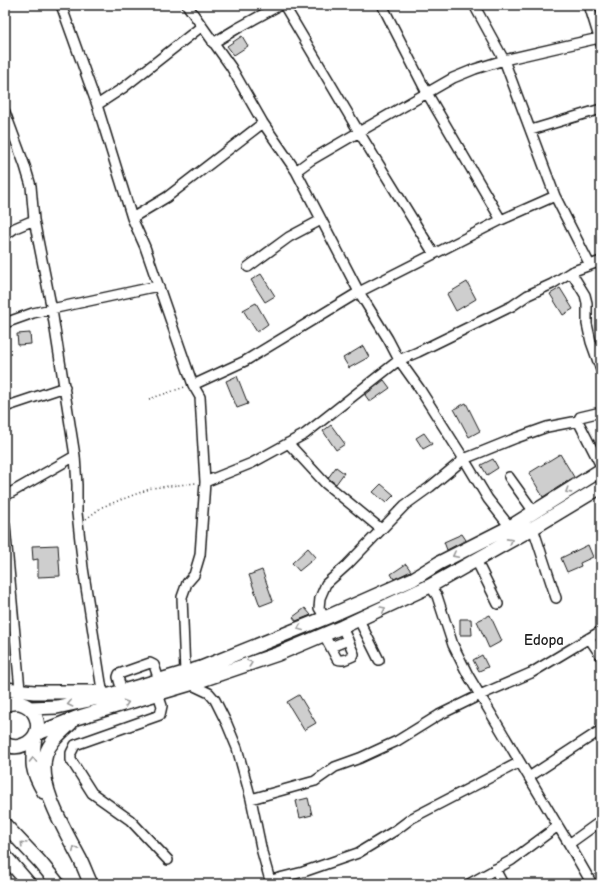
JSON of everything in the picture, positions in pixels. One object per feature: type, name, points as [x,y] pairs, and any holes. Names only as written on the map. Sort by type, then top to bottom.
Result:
[{"type":"highway","points":[[35,735],[76,718],[158,694],[187,678],[201,668],[325,618],[413,579],[439,563],[510,527],[601,470]]},
{"type":"highway","points":[[30,708],[57,707],[159,680],[187,678],[278,654],[360,620],[430,586],[533,528],[601,487]]},
{"type":"highway","points":[[5,689],[103,694]]},
{"type":"highway","points":[[5,705],[10,703],[21,703],[30,708],[35,713],[38,727],[31,741],[14,747],[5,744]]},
{"type":"highway","points":[[53,808],[46,779],[46,754],[59,734],[76,718]]},
{"type":"highway","points":[[35,735],[33,768],[38,781],[81,861],[91,884]]},
{"type":"highway","points":[[5,825],[40,862],[58,884]]},
{"type":"highway","points":[[5,856],[29,884]]},
{"type":"street","points":[[61,5],[97,105],[132,218],[145,247],[193,385],[200,397],[205,482],[200,555],[194,575],[187,583],[182,597],[187,678],[209,693],[215,700],[222,712],[237,748],[251,799],[262,852],[271,882],[358,854],[412,818],[520,762]]},
{"type":"street","points":[[187,5],[230,67],[263,123],[296,172],[359,292],[399,360],[464,458],[488,499],[510,527]]},
{"type":"street","points":[[213,43],[280,5]]},
{"type":"street","points":[[284,5],[359,132],[434,254]]},
{"type":"street","points":[[382,5],[427,93],[501,220]]},
{"type":"street","points":[[474,5],[504,60],[555,196],[590,265]]},
{"type":"street","points":[[296,172],[311,160],[453,78],[504,60],[600,41],[590,5]]},
{"type":"street","points":[[97,105],[123,88],[202,26]]},
{"type":"street","points":[[531,130],[601,110]]},
{"type":"street","points":[[5,112],[31,186],[34,220],[52,310],[74,456],[77,485],[76,513],[88,605],[103,694]]},
{"type":"street","points":[[132,218],[167,197],[263,123]]},
{"type":"street","points":[[193,385],[245,361],[359,292],[501,220],[555,196]]},
{"type":"street","points":[[5,235],[15,228],[34,220]]},
{"type":"street","points":[[248,267],[289,238],[321,220]]},
{"type":"street","points":[[205,482],[252,463],[305,434],[399,360],[512,306],[528,295],[552,284],[571,272],[601,261]]},
{"type":"street","points":[[571,272],[585,295],[587,303],[587,324],[591,342],[601,370]]},
{"type":"street","points":[[5,323],[34,313],[158,286]]},
{"type":"street","points":[[5,407],[64,386]]},
{"type":"street","points":[[578,421],[580,416],[601,412]]},
{"type":"street","points":[[325,618],[319,608],[320,598],[326,584],[405,505],[430,487],[464,458],[547,427],[578,421]]},
{"type":"street","points":[[578,421],[601,466]]},
{"type":"street","points":[[288,443],[325,483],[381,529]]},
{"type":"street","points":[[5,496],[74,456]]},
{"type":"street","points":[[509,477],[534,512]]},
{"type":"street","points":[[5,525],[20,690]]},
{"type":"street","points":[[533,528],[556,598]]},
{"type":"street","points":[[476,560],[498,604]]},
{"type":"street","points":[[430,586],[437,596],[453,645],[468,674],[592,884]]},
{"type":"street","points":[[360,620],[379,660]]},
{"type":"street","points":[[324,635],[337,659],[344,660],[353,656],[354,654],[342,627]]},
{"type":"street","points":[[251,799],[315,781],[335,767],[360,758],[397,741],[439,715],[531,673],[601,631]]},
{"type":"street","points":[[589,638],[601,656]]},
{"type":"street","points":[[331,647],[348,640]]},
{"type":"street","points":[[121,691],[118,677],[119,674],[150,663],[154,665],[159,680]]},
{"type":"street","points":[[158,694],[162,706],[160,715],[75,745],[71,753],[71,760],[92,793],[130,820],[168,860]]},
{"type":"street","points":[[529,777],[601,730]]},
{"type":"street","points":[[569,844],[601,821]]},
{"type":"street","points":[[469,884],[512,860],[558,826]]},
{"type":"street","points":[[495,869],[503,884]]},
{"type":"path","points":[[149,399],[193,385]]},
{"type":"path","points":[[78,525],[102,507],[152,488],[205,482]]},
{"type":"building","points":[[242,36],[248,46],[234,55],[227,46]]},
{"type":"building","points":[[261,274],[275,296],[265,302],[251,280]]},
{"type":"building","points":[[467,282],[476,299],[456,311],[447,294]]},
{"type":"building","points":[[560,288],[573,309],[563,315],[550,294]]},
{"type":"building","points":[[256,303],[268,324],[257,332],[243,310]]},
{"type":"building","points":[[30,333],[31,344],[18,345],[17,334]]},
{"type":"building","points":[[363,346],[369,357],[349,368],[343,358]]},
{"type":"building","points":[[237,376],[248,404],[237,408],[226,381]]},
{"type":"building","points":[[384,380],[390,388],[370,402],[365,395]]},
{"type":"building","points":[[466,403],[480,431],[469,437],[454,409]]},
{"type":"building","points":[[331,425],[345,444],[336,450],[323,431]]},
{"type":"building","points":[[424,433],[432,444],[423,449],[416,438]]},
{"type":"building","points":[[560,454],[574,477],[543,497],[529,473]]},
{"type":"building","points":[[493,459],[498,468],[487,475],[481,465]]},
{"type":"building","points":[[336,467],[344,473],[336,484],[328,478]]},
{"type":"building","points":[[381,484],[394,495],[386,503],[373,492]]},
{"type":"building","points":[[462,534],[466,540],[447,550],[444,542]]},
{"type":"building","points":[[58,545],[60,576],[38,577],[38,559],[33,560],[32,546]]},
{"type":"building","points":[[588,545],[593,557],[580,563],[581,566],[567,572],[561,558]]},
{"type":"building","points":[[308,548],[316,557],[299,571],[292,563]]},
{"type":"building","points":[[406,564],[411,571],[394,579],[391,574]]},
{"type":"building","points":[[262,570],[273,601],[260,606],[249,575]]},
{"type":"building","points":[[305,608],[311,615],[296,621],[293,617]]},
{"type":"building","points":[[490,615],[502,641],[489,648],[477,621]]},
{"type":"building","points":[[460,619],[471,619],[472,635],[460,635]]},
{"type":"building","points":[[482,655],[488,667],[479,671],[473,660]]},
{"type":"building","points":[[299,695],[316,723],[304,730],[287,702]]},
{"type":"building","points":[[308,798],[312,815],[300,818],[296,801]]},
{"type":"district","name":"Edopa","points":[[544,640]]}]
